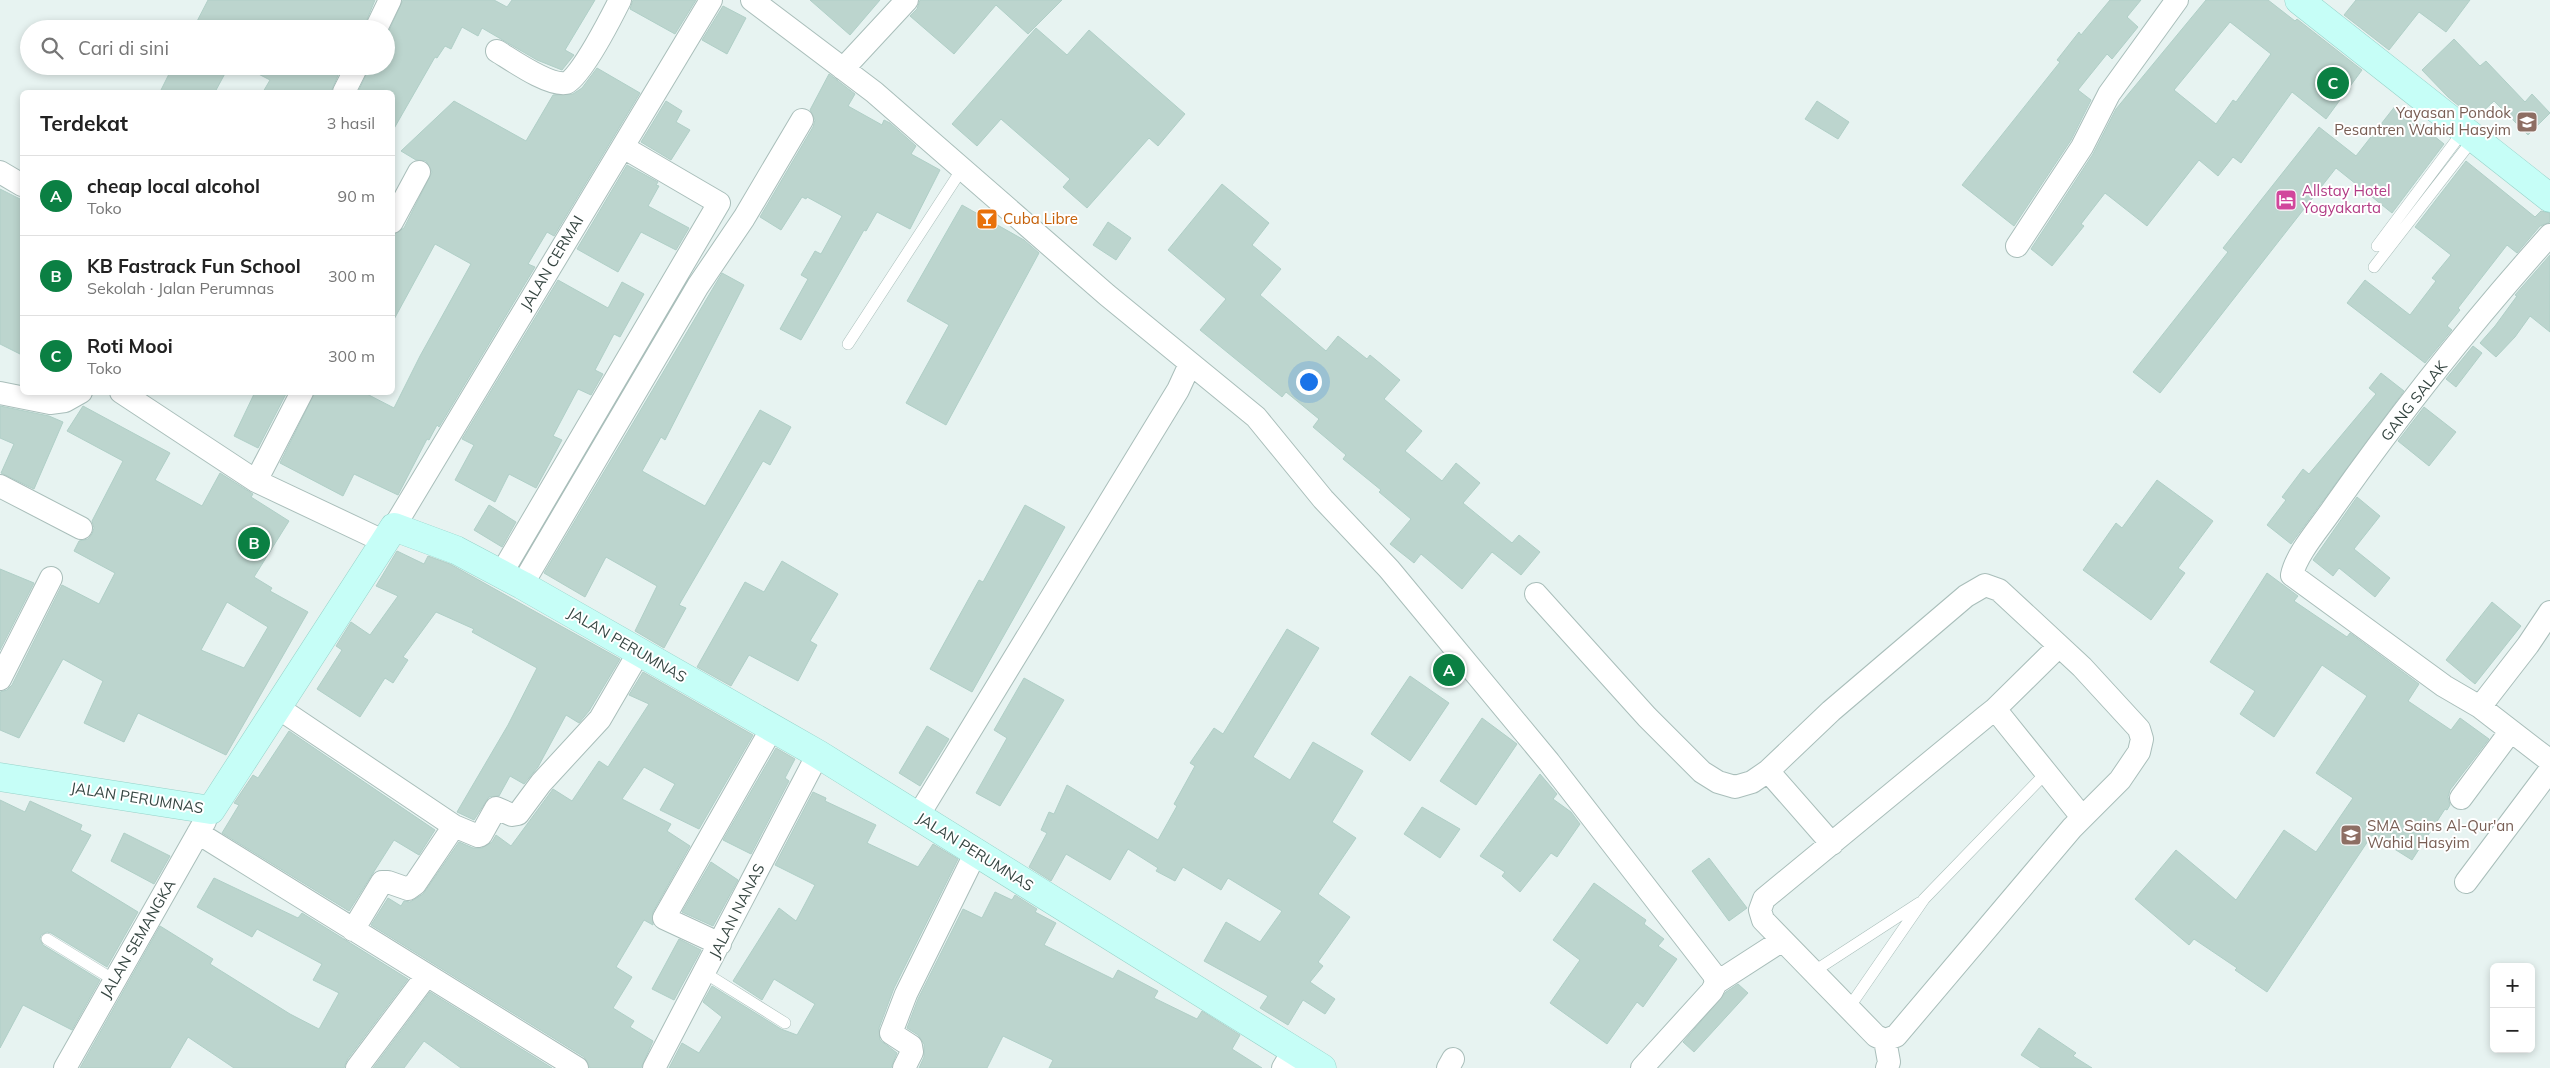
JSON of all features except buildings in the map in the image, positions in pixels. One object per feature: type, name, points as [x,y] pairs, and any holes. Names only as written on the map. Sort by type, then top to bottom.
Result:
[{"type":"street","points":[[380,20],[390,0]]},
{"type":"street","points":[[497,51],[550,80],[565,83],[571,81],[588,58],[620,0]]},
{"type":"street","name":"JALAN CERMAI","points":[[388,534],[711,0]]},
{"type":"street","points":[[752,0],[874,92],[1107,295],[1256,417],[1323,499],[1389,569],[1548,762],[1714,975],[1716,983]]},
{"type":"street","points":[[843,69],[907,0]]},
{"type":"street","points":[[2017,246],[2082,147],[2109,94],[2177,0]]},
{"type":"street","points":[[2299,0],[2327,10],[2469,134],[2550,198]]},
{"type":"street","points":[[345,90],[352,75]]},
{"type":"street","points":[[512,580],[698,286],[744,218],[802,120]]},
{"type":"street","points":[[512,580],[719,204],[622,147]]},
{"type":"street","points":[[0,172],[20,184]]},
{"type":"street","points":[[395,216],[419,172]]},
{"type":"street","name":"GANG SALAK","points":[[2480,707],[2444,686],[2292,576],[2293,569],[2359,471],[2510,281],[2550,235]]},
{"type":"street","points":[[918,816],[1178,390],[1190,364]]},
{"type":"street","points":[[0,393],[50,403],[65,401],[76,395]]},
{"type":"street","points":[[126,395],[256,481],[388,534]]},
{"type":"street","points":[[256,481],[300,395]]},
{"type":"street","points":[[0,486],[81,528]]},
{"type":"street","name":"JALAN PERUMNAS","points":[[0,777],[204,822],[388,534],[456,550],[818,754],[975,854],[1235,1012],[1288,1059],[1322,1068]]},
{"type":"street","points":[[0,679],[52,578]]},
{"type":"street","points":[[1536,594],[1647,717],[1702,772],[1718,782],[1736,787],[1752,782],[1768,771],[1831,711],[1966,596],[1980,586],[1985,585],[1999,590],[2082,667],[2139,729],[2142,736],[2139,752],[2120,780],[2082,818],[1896,1036],[1885,1040],[1876,1036],[1780,941],[1763,920],[1760,910],[1764,899],[1994,709],[2059,646]]},
{"type":"street","points":[[2550,612],[2528,645],[2480,707],[2550,761]]},
{"type":"street","points":[[277,707],[454,826],[478,836],[481,835],[496,808],[512,815],[518,814],[541,783],[600,719],[639,652]]},
{"type":"street","points":[[1994,709],[2082,818]]},
{"type":"street","points":[[720,944],[664,918],[772,728]]},
{"type":"street","points":[[2461,798],[2510,732]]},
{"type":"street","name":"JALAN NANAS","points":[[654,1068],[818,754]]},
{"type":"street","points":[[2466,882],[2550,770]]},
{"type":"street","points":[[1768,771],[1832,844]]},
{"type":"street","points":[[204,822],[353,930],[577,1068]]},
{"type":"street","name":"JALAN SEMANGKA","points":[[65,1068],[204,822]]},
{"type":"street","points":[[353,930],[382,882],[388,882],[408,889],[415,884],[454,826]]},
{"type":"street","points":[[904,1068],[912,1052],[911,1046],[891,1033],[906,994],[975,854]]},
{"type":"street","points":[[1642,1068],[1712,991],[1716,983],[1780,941]]},
{"type":"street","points":[[357,1068],[427,975]]},
{"type":"street","points":[[1885,1040],[1889,1062],[1887,1068]]},
{"type":"lane","points":[[2377,246],[2469,134]]},
{"type":"lane","points":[[2374,267],[2469,134]]},
{"type":"lane","points":[[848,344],[962,169]]},
{"type":"lane","points":[[1848,1009],[1924,899],[2046,773]]},
{"type":"lane","points":[[1813,972],[1924,899]]},
{"type":"lane","points":[[47,939],[114,980]]},
{"type":"lane","points":[[705,973],[785,1023]]},
{"type":"place","name":"Roti Mooi","points":[[2333,83]]},
{"type":"place","name":"Yayasan Pondok Pesantren Wahid Hasyim","points":[[2527,122]]},
{"type":"place","name":"Allstay Hotel Yogyakarta","points":[[2286,200]]},
{"type":"place","name":"Cuba Libre","points":[[987,219]]},
{"type":"place","name":"KB Fastrack Fun School","points":[[254,543]]},
{"type":"place","name":"cheap local alcohol","points":[[1449,670]]},
{"type":"place","name":"SMA Sains Al-Qur'an Wahid Hasyim","points":[[2351,835]]}]
